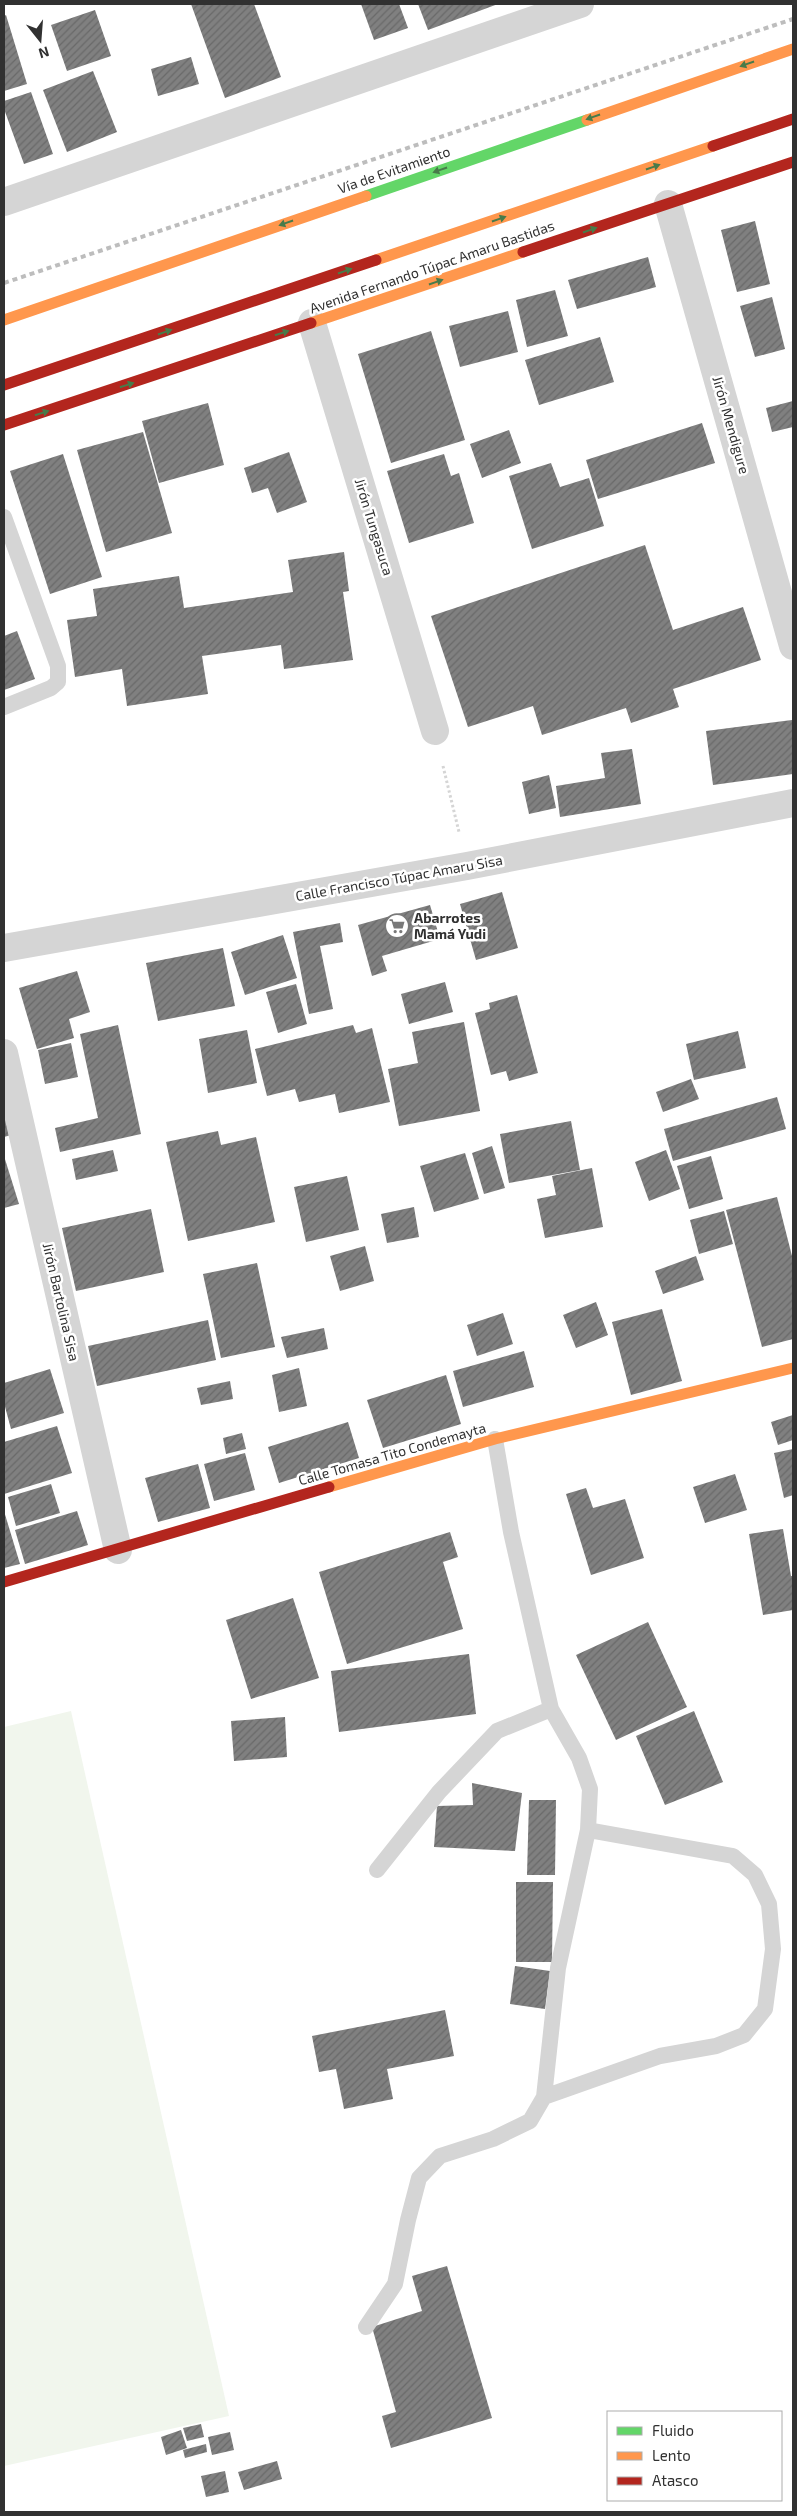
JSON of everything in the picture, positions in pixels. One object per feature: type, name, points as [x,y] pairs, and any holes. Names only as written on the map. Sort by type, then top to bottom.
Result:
[{"type":"main road","name":"Vía de Evitamiento","points":[[4,320],[793,49]]},
{"type":"main road","points":[[4,386],[793,119]]},
{"type":"main road","name":"Avenida Fernando Túpac Amaru Bastidas","points":[[4,425],[793,162]]},
{"type":"main road","name":"Calle Tomasa Tito Condemayta","points":[[4,1582],[495,1439],[793,1368]]},
{"type":"street","points":[[4,202],[580,4]]},
{"type":"street","name":"Jirón Mendigure","points":[[668,204],[793,646]]},
{"type":"street","name":"Jirón Tungasuca","points":[[312,323],[435,731]]},
{"type":"street","name":"Calle Francisco Túpac Amaru Sisa","points":[[4,948],[467,866],[793,802]]},
{"type":"street","name":"Jirón Bartolina Sisa","points":[[4,1053],[118,1550]]},
{"type":"lane","points":[[4,518],[58,666],[58,682],[50,688],[4,707]]},
{"type":"lane","points":[[366,2327],[395,2284],[419,2178],[440,2156],[493,2139],[530,2121],[544,2097],[558,1968],[588,1830],[590,1789],[579,1758],[552,1709],[511,1532],[495,1439]]},
{"type":"lane","points":[[377,1870],[440,1792],[497,1731],[552,1709]]},
{"type":"lane","points":[[544,2097],[660,2056],[716,2046],[744,2035],[765,2009],[772,1949],[769,1904],[755,1875],[733,1856],[588,1830]]},
{"type":"path","points":[[435,731],[467,866]]},
{"type":"shaded area","points":[[71,1711],[229,2416],[4,2466],[4,1727]]},
{"type":"building","points":[[191,4],[254,4],[281,77],[225,98]]},
{"type":"building","points":[[361,4],[399,4],[408,28],[374,40]]},
{"type":"building","points":[[418,4],[498,4],[428,30]]},
{"type":"building","points":[[95,10],[111,56],[67,71],[51,25]]},
{"type":"building","points":[[6,15],[27,84],[4,91],[4,16]]},
{"type":"building","points":[[191,57],[199,84],[158,96],[151,69]]},
{"type":"building","points":[[93,71],[117,132],[67,152],[43,90]]},
{"type":"building","points":[[31,92],[53,154],[24,164],[4,109],[4,101]]},
{"type":"building","points":[[755,221],[770,284],[737,292],[721,230]]},
{"type":"building","points":[[648,257],[656,287],[577,309],[568,280]]},
{"type":"building","points":[[555,290],[568,336],[527,347],[516,300]]},
{"type":"building","points":[[772,297],[785,349],[755,357],[740,306]]},
{"type":"building","points":[[508,311],[518,352],[460,367],[449,326]]},
{"type":"building","points":[[431,331],[465,440],[391,463],[358,354]]},
{"type":"building","points":[[600,337],[614,382],[539,405],[525,360]]},
{"type":"building","points":[[793,401],[793,427],[772,432],[766,408]]},
{"type":"building","points":[[208,403],[224,465],[159,483],[142,421]]},
{"type":"building","points":[[702,423],[715,463],[598,499],[586,460]]},
{"type":"building","points":[[509,430],[521,463],[482,478],[470,444]]},
{"type":"building","points":[[143,432],[172,533],[106,552],[77,450]]},
{"type":"building","points":[[289,452],[307,502],[277,513],[268,488],[252,493],[244,468]]},
{"type":"building","points":[[63,454],[102,577],[50,594],[10,471]]},
{"type":"building","points":[[444,454],[451,476],[459,473],[474,523],[409,543],[387,471]]},
{"type":"building","points":[[551,463],[560,487],[589,478],[604,526],[532,549],[509,476]]},
{"type":"building","points":[[645,545],[673,630],[743,607],[761,660],[673,689],[679,707],[631,723],[626,708],[542,735],[533,706],[468,727],[431,616]]},
{"type":"building","points":[[344,552],[349,591],[343,592],[353,660],[284,669],[281,645],[202,656],[208,694],[127,706],[122,669],[75,677],[67,620],[97,616],[93,589],[179,576],[184,608],[293,592],[288,560]]},
{"type":"building","points":[[17,631],[35,679],[4,690],[4,636]]},
{"type":"building","points":[[792,720],[793,774],[713,785],[706,731]]},
{"type":"building","points":[[632,749],[641,804],[560,817],[556,786],[605,778],[601,753]]},
{"type":"building","points":[[549,775],[556,808],[529,814],[522,782]]},
{"type":"building","points":[[502,892],[518,948],[476,960],[460,904]]},
{"type":"building","points":[[430,905],[440,939],[382,956],[387,971],[372,976],[358,925]]},
{"type":"building","points":[[340,923],[343,942],[320,946],[333,1009],[309,1014],[293,932]]},
{"type":"building","points":[[283,935],[297,978],[245,995],[231,952]]},
{"type":"building","points":[[223,948],[235,1006],[158,1021],[146,963]]},
{"type":"building","points":[[77,971],[90,1012],[69,1019],[74,1038],[37,1049],[19,988]]},
{"type":"building","points":[[445,982],[453,1012],[409,1024],[401,994]]},
{"type":"building","points":[[296,984],[307,1024],[278,1033],[266,992]]},
{"type":"building","points":[[517,995],[538,1073],[509,1081],[506,1071],[491,1075],[475,1013],[490,1009],[489,1003]]},
{"type":"building","points":[[464,1022],[480,1111],[399,1126],[388,1069],[418,1063],[412,1032]]},
{"type":"building","points":[[118,1025],[141,1134],[60,1152],[55,1128],[98,1118],[80,1034]]},
{"type":"building","points":[[353,1025],[356,1033],[372,1028],[390,1102],[339,1113],[335,1094],[299,1102],[295,1089],[267,1096],[255,1049]]},
{"type":"building","points":[[247,1030],[257,1083],[208,1093],[199,1039]]},
{"type":"building","points":[[738,1031],[746,1068],[694,1080],[686,1044]]},
{"type":"building","points":[[71,1043],[78,1077],[45,1084],[38,1050]]},
{"type":"building","points":[[691,1079],[699,1099],[663,1112],[656,1092]]},
{"type":"building","points":[[777,1097],[786,1129],[673,1161],[664,1129]]},
{"type":"building","points":[[4,1113],[11,1135],[4,1137]]},
{"type":"building","points":[[571,1121],[580,1170],[509,1183],[500,1134]]},
{"type":"building","points":[[218,1131],[221,1145],[256,1137],[275,1222],[188,1241],[166,1142]]},
{"type":"building","points":[[492,1146],[505,1188],[484,1194],[472,1153]]},
{"type":"building","points":[[113,1150],[118,1171],[76,1180],[72,1159]]},
{"type":"building","points":[[666,1150],[680,1189],[649,1201],[635,1162]]},
{"type":"building","points":[[465,1153],[479,1199],[434,1212],[420,1166]]},
{"type":"building","points":[[4,1156],[19,1204],[4,1208]]},
{"type":"building","points":[[711,1156],[723,1199],[689,1209],[677,1166]]},
{"type":"building","points":[[592,1168],[603,1227],[545,1238],[537,1199],[556,1195],[552,1176]]},
{"type":"building","points":[[347,1176],[359,1230],[306,1242],[294,1187]]},
{"type":"building","points":[[777,1197],[793,1260],[793,1339],[762,1347],[726,1210]]},
{"type":"building","points":[[414,1207],[419,1237],[387,1243],[381,1214]]},
{"type":"building","points":[[151,1209],[164,1272],[76,1291],[62,1228]]},
{"type":"building","points":[[724,1211],[733,1244],[699,1254],[690,1220]]},
{"type":"building","points":[[365,1246],[374,1281],[340,1291],[330,1256]]},
{"type":"building","points":[[696,1256],[704,1280],[663,1294],[655,1271]]},
{"type":"building","points":[[257,1263],[275,1347],[221,1358],[203,1274]]},
{"type":"building","points":[[596,1302],[608,1335],[576,1348],[563,1315]]},
{"type":"building","points":[[662,1309],[682,1381],[631,1395],[612,1322]]},
{"type":"building","points":[[503,1313],[513,1344],[477,1356],[467,1325]]},
{"type":"building","points":[[208,1320],[216,1360],[97,1386],[88,1346]]},
{"type":"building","points":[[324,1328],[328,1349],[287,1358],[281,1337]]},
{"type":"building","points":[[524,1351],[534,1387],[463,1407],[453,1371]]},
{"type":"building","points":[[299,1368],[307,1406],[279,1412],[272,1375]]},
{"type":"building","points":[[50,1369],[64,1413],[11,1429],[4,1403],[4,1383]]},
{"type":"building","points":[[446,1375],[461,1424],[383,1448],[367,1400]]},
{"type":"building","points":[[230,1381],[233,1399],[201,1405],[197,1388]]},
{"type":"building","points":[[793,1415],[793,1440],[778,1445],[771,1422]]},
{"type":"building","points":[[348,1422],[359,1458],[279,1483],[268,1447]]},
{"type":"building","points":[[57,1426],[72,1473],[4,1494],[4,1442]]},
{"type":"building","points":[[242,1433],[246,1449],[226,1454],[223,1438]]},
{"type":"building","points":[[793,1449],[793,1495],[784,1498],[774,1453]]},
{"type":"building","points":[[245,1453],[255,1490],[214,1501],[204,1464]]},
{"type":"building","points":[[198,1464],[210,1508],[158,1522],[145,1478]]},
{"type":"building","points":[[735,1474],[747,1510],[705,1523],[693,1487]]},
{"type":"building","points":[[51,1484],[60,1513],[16,1526],[8,1497]]},
{"type":"building","points":[[586,1488],[593,1508],[625,1499],[644,1558],[591,1575],[566,1494]]},
{"type":"building","points":[[4,1511],[20,1564],[4,1568]]},
{"type":"building","points":[[77,1511],[88,1545],[25,1564],[15,1530]]},
{"type":"building","points":[[783,1529],[791,1576],[793,1576],[793,1610],[763,1615],[749,1534]]},
{"type":"building","points":[[450,1532],[458,1557],[443,1562],[463,1629],[347,1664],[319,1572]]},
{"type":"building","points":[[293,1598],[319,1678],[251,1699],[226,1620]]},
{"type":"building","points":[[648,1622],[687,1707],[616,1740],[576,1655]]},
{"type":"building","points":[[469,1654],[476,1714],[339,1732],[331,1671]]},
{"type":"building","points":[[694,1711],[723,1782],[665,1805],[636,1736]]},
{"type":"building","points":[[285,1717],[287,1757],[234,1761],[231,1721]]},
{"type":"building","points":[[472,1783],[522,1793],[515,1851],[434,1847],[437,1806],[473,1805]]},
{"type":"building","points":[[529,1800],[556,1800],[555,1875],[527,1875]]},
{"type":"building","points":[[516,1882],[553,1882],[552,1962],[516,1962]]},
{"type":"building","points":[[515,1966],[550,1971],[545,2009],[510,2004]]},
{"type":"building","points":[[445,2010],[454,2056],[387,2069],[393,2099],[344,2109],[336,2069],[319,2072],[312,2036]]},
{"type":"building","points":[[447,2266],[492,2418],[391,2448],[382,2416],[396,2412],[372,2327],[422,2311],[412,2276]]},
{"type":"building","points":[[201,2424],[204,2437],[187,2441],[183,2428]]},
{"type":"building","points":[[181,2430],[187,2448],[166,2455],[161,2437]]},
{"type":"building","points":[[230,2432],[234,2450],[212,2455],[208,2437]]},
{"type":"building","points":[[206,2444],[207,2452],[185,2458],[183,2450]]},
{"type":"building","points":[[277,2461],[282,2479],[244,2490],[238,2472]]},
{"type":"building","points":[[225,2471],[229,2492],[206,2497],[201,2476]]},
{"type":"railway","points":[[4,283],[793,19]]},
{"type":"traffic: fast","points":[[366,196],[587,120]]},
{"type":"traffic: slow","points":[[587,120],[793,49]]},
{"type":"traffic: slow","points":[[376,260],[713,146]]},
{"type":"traffic: slow","points":[[4,320],[366,196]]},
{"type":"traffic: slow","points":[[311,323],[523,252]]},
{"type":"traffic: slow","points":[[329,1487],[495,1439],[793,1368]]},
{"type":"traffic: jam","points":[[713,146],[793,119]]},
{"type":"traffic: jam","points":[[523,252],[793,162]]},
{"type":"traffic: jam","points":[[4,385],[376,260]]},
{"type":"traffic: jam","points":[[4,425],[311,323]]},
{"type":"traffic: jam","points":[[4,1582],[329,1487]]},
{"type":"place","name":"Abarrotes Mamá Yudi","points":[[397,926]]}]
